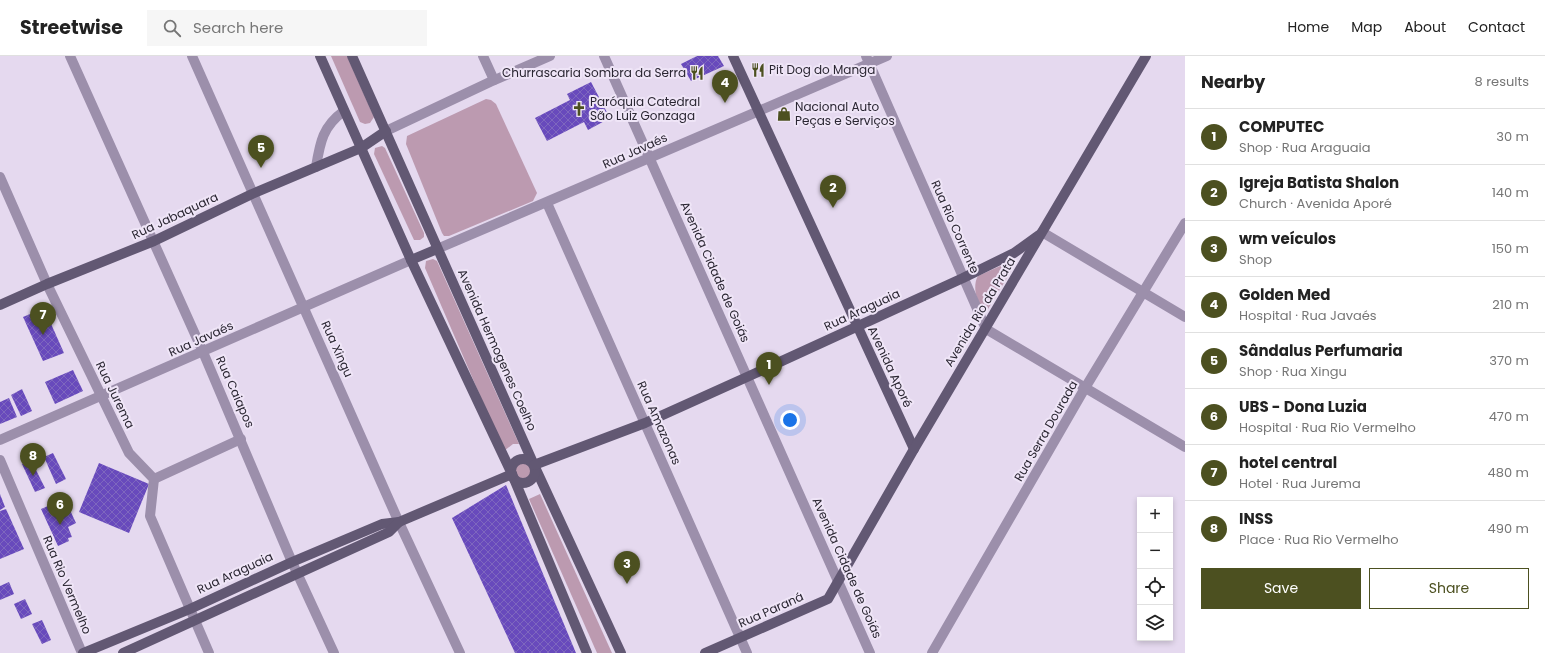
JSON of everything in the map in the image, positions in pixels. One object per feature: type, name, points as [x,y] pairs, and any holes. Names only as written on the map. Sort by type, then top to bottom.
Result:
[{"type":"main road","points":[[320,56],[411,260],[512,474],[587,653]]},
{"type":"main road","name":"Avenida Hermogenes Coelho","points":[[352,56],[534,465],[621,653]]},
{"type":"main road","name":"Avenida Aporé","points":[[733,56],[756,111],[914,449]]},
{"type":"main road","name":"Avenida Rio da Prata","points":[[839,582],[914,449],[1146,56]]},
{"type":"main road","name":"Rua Jabaquara","points":[[0,305],[47,284],[154,241],[252,194],[361,148],[386,131]]},
{"type":"main road","name":"Rua Araguaia","points":[[534,465],[645,423],[963,278],[1014,253],[1042,232]]},
{"type":"main road","points":[[411,260],[437,249]]},
{"type":"main road","points":[[527,459],[534,465],[535,474],[533,478],[526,482],[516,480],[512,474],[512,466],[518,460],[527,459]]},
{"type":"main road","name":"Rua Araguaia","points":[[82,653],[190,609],[292,562],[382,524],[399,522],[512,474]]},
{"type":"main road","name":"Rua Araguaia","points":[[123,653],[195,622],[390,532],[399,522]]},
{"type":"main road","name":"Rua Paraná","points":[[705,653],[828,599],[839,582]]},
{"type":"street","name":"Rua Caiapos","points":[[70,56],[242,439],[292,562],[334,653]]},
{"type":"street","name":"Rua Xingu","points":[[192,56],[399,522],[460,653]]},
{"type":"street","points":[[483,56],[494,80]]},
{"type":"street","points":[[386,131],[494,80],[550,56]]},
{"type":"street","name":"Avenida Cidade de Goiás","points":[[604,56],[870,653]]},
{"type":"street","name":"Rua Javaés","points":[[437,249],[650,159],[867,60],[887,56]]},
{"type":"street","name":"Rua Rio Corrente","points":[[867,60],[986,329]]},
{"type":"street","points":[[316,167],[320,145],[332,120],[344,111]]},
{"type":"street","name":"Rua Jurema","points":[[0,177],[47,284],[129,453],[154,479]]},
{"type":"street","name":"Rua Amazonas","points":[[547,203],[747,653]]},
{"type":"street","name":"Rua Serra Dourada","points":[[932,653],[1085,388],[1144,293],[1185,223]]},
{"type":"street","points":[[1042,232],[1185,317]]},
{"type":"street","name":"Rua Javaés","points":[[0,440],[411,260]]},
{"type":"street","points":[[986,329],[1185,447]]},
{"type":"street","points":[[209,653],[150,516],[154,479],[242,439]]},
{"type":"street","name":"Rua Rio Vermelho","points":[[0,460],[82,653]]},
{"type":"shaded area","points":[[331,56],[347,56],[374,117],[370,123],[365,124],[360,122]]},
{"type":"shaded area","points":[[486,99],[491,100],[496,104],[537,193],[533,201],[449,236],[444,236],[406,144],[407,136]]},
{"type":"shaded area","points":[[382,146],[385,148],[424,233],[424,237],[420,240],[414,240],[374,154],[375,148]]},
{"type":"shaded area","points":[[433,259],[437,261],[519,444],[513,444],[504,451],[425,268],[426,261]]},
{"type":"shaded area","points":[[1009,262],[1013,268],[988,309],[984,308],[976,296],[975,285],[978,276]]},
{"type":"shaded area","points":[[527,459],[535,474],[529,481],[519,482],[512,466],[518,460]]},
{"type":"shaded area","points":[[540,494],[612,653],[597,653],[529,499]]},
{"type":"building","name":"Churrascaria Sombra da Serra","points":[[697,56],[718,56],[724,66],[691,81],[681,64]]},
{"type":"building","name":"Paróquia Catedral São Luiz Gonzaga","points":[[591,82],[610,118],[588,130],[584,122],[547,141],[535,118],[570,100],[567,94]]},
{"type":"building","points":[[44,308],[64,353],[43,361],[23,317]]},
{"type":"building","points":[[73,370],[83,391],[55,404],[45,382]]},
{"type":"building","points":[[22,389],[32,411],[21,416],[11,395]]},
{"type":"building","points":[[9,398],[17,417],[0,424],[0,402]]},
{"type":"building","points":[[53,453],[66,479],[56,484],[44,457]]},
{"type":"building","points":[[31,460],[45,488],[35,492],[22,464]]},
{"type":"building","points":[[99,463],[149,484],[129,533],[79,512]]},
{"type":"building","points":[[506,485],[576,653],[515,653],[452,518]]},
{"type":"building","points":[[0,494],[5,507],[0,510]]},
{"type":"building","points":[[55,503],[59,512],[69,508],[76,523],[68,527],[72,537],[68,538],[69,541],[58,546],[41,509]]},
{"type":"building","points":[[6,509],[24,549],[0,559],[0,511]]},
{"type":"building","points":[[9,582],[14,594],[0,600],[0,586]]},
{"type":"building","points":[[25,599],[32,614],[21,619],[14,604]]},
{"type":"building","points":[[42,620],[51,640],[42,644],[32,624]]},
{"type":"place","name":"Pit Dog do Manga","points":[[758,70]]},
{"type":"place","name":"Churrascaria Sombra da Serra","points":[[697,73]]},
{"type":"place","name":"Golden Med","points":[[725,103]]},
{"type":"place","name":"Paróquia Catedral São Luiz Gonzaga","points":[[579,109]]},
{"type":"place","name":"Nacional Auto Peças e Serviços","points":[[784,114]]},
{"type":"place","name":"Sândalus Perfumaria","points":[[261,168]]},
{"type":"place","name":"Igreja Batista Shalon","points":[[833,208]]},
{"type":"place","name":"hotel central","points":[[43,335]]},
{"type":"place","name":"COMPUTEC","points":[[769,385]]},
{"type":"place","name":"INSS","points":[[33,476]]},
{"type":"place","name":"UBS - Dona Luzia","points":[[60,525]]},
{"type":"place","name":"wm veículos","points":[[627,584]]}]
